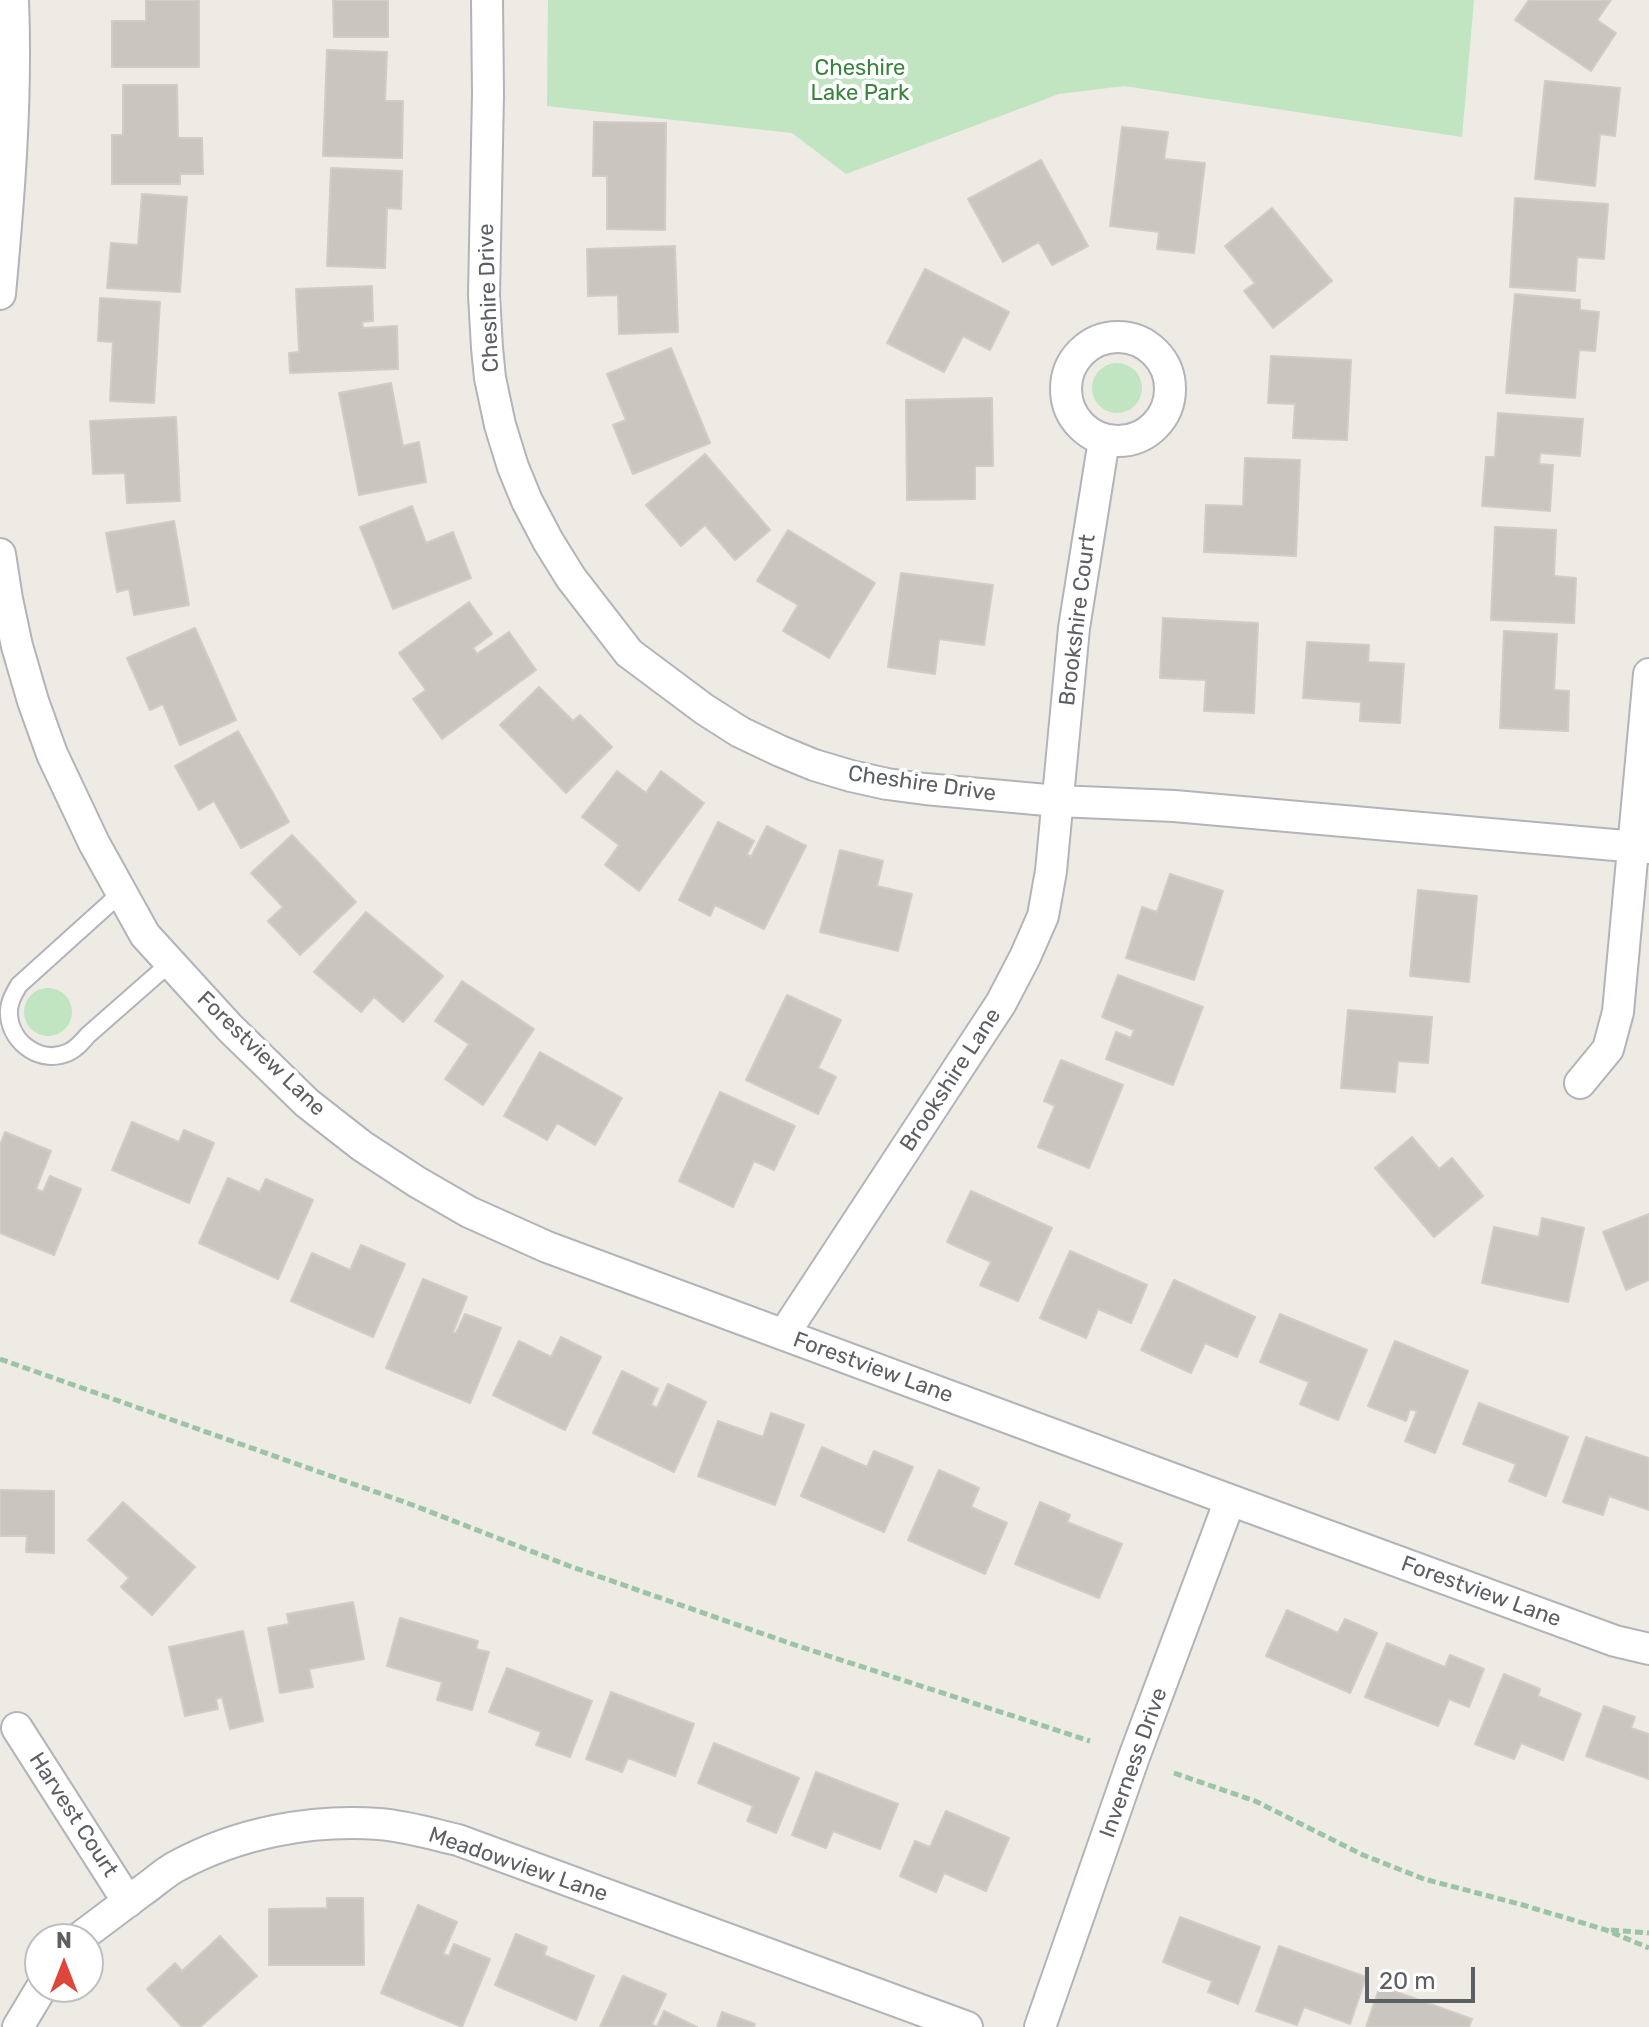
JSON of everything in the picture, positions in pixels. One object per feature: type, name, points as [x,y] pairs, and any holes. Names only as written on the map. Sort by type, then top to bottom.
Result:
[{"type":"street","points":[[0,294],[10,188],[15,48],[13,0]]},
{"type":"street","name":"Cheshire Drive","points":[[487,0],[484,295],[490,378],[500,425],[527,501],[571,578],[629,653],[704,709],[740,732],[814,765],[887,784],[1058,801],[1174,806],[1641,847]]},
{"type":"street","name":"Brookshire Court","points":[[1058,801],[1074,628],[1104,440]]},
{"type":"street","name":"Forestview Lane","points":[[0,554],[10,615],[33,701],[52,754],[94,843],[145,935],[230,1028],[307,1103],[362,1146],[469,1212],[547,1247],[1615,1641],[1649,1649]]},
{"type":"street","points":[[1580,1083],[1608,1049],[1618,1012],[1641,847],[1649,674]]},
{"type":"street","name":"Brookshire Lane","points":[[784,1334],[1001,1003],[1025,957],[1043,916],[1058,801]]},
{"type":"street","name":"Inverness Drive","points":[[1040,2027],[1134,1757],[1230,1500]]},
{"type":"street","name":"Harvest Court","points":[[17,1728],[128,1902]]},
{"type":"street","name":"Meadowview Lane","points":[[100,1923],[175,1867],[210,1850],[245,1838],[299,1826],[381,1824],[458,1840],[967,2027]]},
{"type":"street","points":[[18,2027],[32,2003]]},
{"type":"lane","points":[[121,893],[19,985],[11,998],[8,1012],[18,1039],[28,1049],[40,1054],[54,1056],[67,1053],[79,1046],[170,963]]},
{"type":"path","points":[[0,1359],[410,1504],[587,1572],[807,1649],[1090,1741]]},
{"type":"path","points":[[1174,1773],[1255,1801],[1363,1855],[1424,1879],[1606,1930],[1649,1948]]},
{"type":"path","points":[[1606,1930],[1649,1933]]},
{"type":"green space","name":"Cheshire Lake Park","points":[[548,0],[1474,0],[1462,137],[1124,86],[1059,94],[846,174],[792,133],[547,106]]},
{"type":"green space","points":[[1117,363],[1134,371],[1142,388],[1134,405],[1117,413],[1100,405],[1092,388],[1100,371]]},
{"type":"green space","points":[[48,988],[65,995],[72,1012],[65,1029],[48,1036],[31,1029],[24,1012],[31,995]]},
{"type":"building","points":[[146,0],[199,0],[199,67],[112,67],[112,21],[146,21]]},
{"type":"building","points":[[333,0],[388,0],[388,37],[334,37]]},
{"type":"building","points":[[1529,0],[1611,0],[1597,20],[1616,33],[1591,71],[1515,20]]},
{"type":"building","points":[[327,50],[387,52],[385,101],[403,101],[402,158],[323,156]]},
{"type":"building","points":[[1545,81],[1620,88],[1615,136],[1600,134],[1595,186],[1535,179]]},
{"type":"building","points":[[123,85],[177,85],[178,138],[202,138],[203,174],[180,174],[180,184],[112,184],[112,135],[123,135]]},
{"type":"building","points":[[594,122],[666,123],[665,230],[607,229],[607,176],[593,176]]},
{"type":"building","points":[[1122,127],[1168,132],[1164,159],[1205,163],[1194,253],[1157,249],[1159,232],[1110,226]]},
{"type":"building","points":[[1041,160],[1088,246],[1052,265],[1039,242],[1003,262],[968,199]]},
{"type":"building","points":[[331,168],[402,171],[401,209],[387,208],[385,268],[327,266]]},
{"type":"building","points":[[142,194],[187,197],[180,292],[107,288],[111,243],[138,245]]},
{"type":"building","points":[[1515,198],[1608,204],[1604,259],[1577,257],[1575,291],[1510,287]]},
{"type":"building","points":[[1272,208],[1332,281],[1273,328],[1244,291],[1255,283],[1225,246]]},
{"type":"building","points":[[675,246],[678,332],[619,334],[618,295],[588,296],[587,249]]},
{"type":"building","points":[[925,269],[1009,312],[990,350],[963,336],[944,372],[887,343]]},
{"type":"building","points":[[372,286],[373,321],[362,322],[363,328],[397,326],[398,369],[290,373],[289,353],[299,352],[296,289]]},
{"type":"building","points":[[1515,294],[1580,300],[1580,310],[1599,312],[1595,351],[1579,350],[1575,398],[1506,393]]},
{"type":"building","points":[[100,298],[160,302],[154,403],[110,401],[113,342],[98,341]]},
{"type":"building","points":[[671,348],[710,443],[633,474],[613,425],[626,420],[607,374]]},
{"type":"building","points":[[1271,356],[1351,360],[1347,440],[1293,438],[1295,404],[1268,403]]},
{"type":"building","points":[[391,383],[403,446],[419,442],[426,482],[359,495],[339,393]]},
{"type":"building","points":[[992,398],[993,466],[975,466],[975,499],[907,500],[906,400]]},
{"type":"building","points":[[1498,413],[1583,419],[1580,456],[1540,453],[1539,464],[1553,465],[1550,511],[1482,506],[1486,457],[1495,457]]},
{"type":"building","points":[[176,417],[180,501],[127,503],[125,473],[93,474],[90,421]]},
{"type":"building","points":[[705,454],[770,530],[735,560],[705,525],[681,546],[646,505]]},
{"type":"building","points":[[1245,458],[1300,460],[1296,556],[1204,552],[1206,505],[1243,506]]},
{"type":"building","points":[[412,506],[426,543],[453,532],[471,578],[393,609],[360,527]]},
{"type":"building","points":[[174,521],[189,605],[134,615],[129,589],[117,592],[106,533]]},
{"type":"building","points":[[1495,527],[1556,530],[1554,576],[1576,578],[1574,623],[1491,620]]},
{"type":"building","points":[[788,530],[875,583],[829,658],[783,631],[798,605],[757,581]]},
{"type":"building","points":[[901,573],[993,585],[984,645],[939,639],[935,674],[888,667]]},
{"type":"building","points":[[469,602],[492,634],[473,648],[477,654],[509,632],[536,670],[442,739],[413,699],[426,690],[399,653]]},
{"type":"building","points":[[1163,618],[1258,623],[1254,713],[1204,711],[1206,680],[1160,678]]},
{"type":"building","points":[[195,628],[236,720],[180,745],[163,704],[150,710],[127,658]]},
{"type":"building","points":[[1504,631],[1557,634],[1554,690],[1569,691],[1568,731],[1500,728]]},
{"type":"building","points":[[1307,642],[1369,645],[1368,662],[1404,664],[1400,723],[1360,721],[1361,702],[1303,698]]},
{"type":"building","points":[[539,687],[573,721],[580,715],[612,747],[566,793],[500,725]]},
{"type":"building","points":[[238,731],[289,822],[241,848],[214,801],[199,810],[175,766]]},
{"type":"building","points":[[617,771],[646,793],[661,771],[704,803],[639,891],[605,865],[619,845],[582,817]]},
{"type":"building","points":[[718,822],[754,841],[747,854],[751,857],[767,826],[806,846],[764,929],[715,905],[710,916],[679,900]]},
{"type":"building","points":[[292,835],[356,902],[300,955],[268,921],[283,907],[251,873]]},
{"type":"building","points":[[840,850],[883,861],[877,886],[912,894],[898,951],[820,932]]},
{"type":"building","points":[[1170,874],[1223,891],[1194,980],[1126,958],[1142,907],[1157,912]]},
{"type":"building","points":[[1418,890],[1477,896],[1469,982],[1410,976]]},
{"type":"building","points":[[366,912],[443,976],[403,1022],[374,997],[361,1012],[314,972]]},
{"type":"building","points":[[1118,975],[1203,1007],[1173,1085],[1106,1059],[1116,1032],[1131,1038],[1134,1030],[1102,1017]]},
{"type":"building","points":[[462,981],[534,1029],[483,1105],[445,1079],[469,1044],[435,1021]]},
{"type":"building","points":[[787,995],[841,1020],[818,1068],[836,1077],[818,1114],[746,1080]]},
{"type":"building","points":[[1348,1010],[1432,1017],[1428,1063],[1398,1061],[1395,1092],[1341,1088]]},
{"type":"building","points":[[540,1052],[622,1098],[595,1145],[557,1123],[547,1140],[504,1116]]},
{"type":"building","points":[[1061,1060],[1123,1085],[1089,1168],[1038,1147],[1055,1106],[1044,1101]]},
{"type":"building","points":[[720,1092],[795,1126],[774,1170],[754,1161],[733,1207],[679,1181]]},
{"type":"building","points":[[132,1122],[179,1142],[184,1130],[214,1143],[189,1203],[112,1170]]},
{"type":"building","points":[[5,1132],[51,1151],[36,1189],[43,1192],[50,1176],[81,1189],[54,1255],[0,1233],[0,1145]]},
{"type":"building","points":[[1412,1137],[1439,1169],[1452,1158],[1483,1196],[1434,1237],[1375,1168]]},
{"type":"building","points":[[228,1178],[260,1192],[266,1179],[313,1200],[278,1279],[199,1243]]},
{"type":"building","points":[[971,1191],[1052,1228],[1018,1301],[980,1285],[991,1262],[947,1242]]},
{"type":"building","points":[[1649,1214],[1649,1280],[1626,1290],[1603,1232]]},
{"type":"building","points":[[1542,1218],[1584,1228],[1568,1302],[1482,1283],[1494,1227],[1539,1237]]},
{"type":"building","points":[[361,1245],[405,1264],[373,1337],[291,1301],[312,1253],[350,1270]]},
{"type":"building","points":[[1070,1251],[1147,1285],[1131,1323],[1098,1309],[1086,1338],[1040,1318]]},
{"type":"building","points":[[423,1279],[467,1297],[453,1332],[456,1333],[465,1314],[501,1328],[470,1403],[386,1368]]},
{"type":"building","points":[[1174,1280],[1255,1317],[1237,1357],[1205,1343],[1191,1373],[1141,1350]]},
{"type":"building","points":[[1280,1314],[1367,1350],[1338,1420],[1300,1404],[1309,1382],[1260,1362]]},
{"type":"building","points":[[561,1337],[601,1357],[565,1430],[493,1395],[519,1341],[551,1357]]},
{"type":"building","points":[[1395,1341],[1468,1371],[1435,1453],[1405,1441],[1417,1411],[1410,1409],[1406,1421],[1368,1406]]},
{"type":"building","points":[[622,1371],[658,1389],[651,1405],[657,1408],[668,1384],[706,1402],[674,1472],[593,1433]]},
{"type":"building","points":[[1479,1403],[1568,1437],[1546,1496],[1509,1481],[1516,1464],[1463,1444]]},
{"type":"building","points":[[771,1413],[804,1425],[775,1505],[698,1476],[718,1421],[763,1437]]},
{"type":"building","points":[[1586,1437],[1649,1458],[1649,1510],[1609,1496],[1603,1515],[1563,1502]]},
{"type":"building","points":[[822,1447],[867,1467],[874,1451],[913,1467],[884,1532],[801,1496]]},
{"type":"building","points":[[939,1470],[979,1488],[971,1507],[1007,1523],[985,1574],[908,1540]]},
{"type":"building","points":[[0,1490],[54,1491],[54,1553],[26,1552],[27,1536],[0,1536]]},
{"type":"building","points":[[123,1502],[195,1567],[152,1615],[121,1587],[129,1578],[88,1540]]},
{"type":"building","points":[[1040,1502],[1070,1515],[1067,1522],[1122,1544],[1099,1598],[1015,1564]]},
{"type":"building","points":[[353,1602],[364,1659],[309,1669],[313,1687],[280,1693],[268,1628],[289,1624],[287,1614]]},
{"type":"building","points":[[1287,1610],[1338,1633],[1345,1619],[1377,1633],[1350,1693],[1266,1656]]},
{"type":"building","points":[[400,1618],[478,1641],[476,1649],[489,1652],[472,1710],[437,1700],[442,1682],[387,1666]]},
{"type":"building","points":[[243,1631],[263,1721],[230,1729],[222,1697],[216,1699],[218,1709],[185,1716],[169,1647]]},
{"type":"building","points":[[1387,1643],[1445,1667],[1450,1655],[1484,1669],[1469,1707],[1449,1699],[1438,1726],[1365,1697]]},
{"type":"building","points":[[507,1668],[592,1701],[570,1757],[536,1745],[541,1732],[489,1712]]},
{"type":"building","points":[[1504,1674],[1540,1689],[1538,1696],[1581,1714],[1563,1760],[1521,1743],[1514,1759],[1475,1744]]},
{"type":"building","points":[[611,1692],[694,1724],[675,1776],[628,1758],[622,1772],[586,1759]]},
{"type":"building","points":[[1604,1706],[1635,1717],[1631,1728],[1649,1734],[1649,1779],[1586,1756]]},
{"type":"building","points":[[714,1743],[799,1778],[776,1833],[747,1821],[753,1806],[698,1783]]},
{"type":"building","points":[[816,1772],[898,1804],[880,1849],[833,1831],[826,1848],[792,1835]]},
{"type":"building","points":[[946,1811],[1009,1838],[986,1891],[944,1873],[936,1892],[900,1876],[915,1841],[930,1847]]},
{"type":"building","points":[[327,1898],[363,1898],[364,1965],[269,1965],[269,1909],[327,1908]]},
{"type":"building","points":[[418,1905],[457,1922],[443,1954],[449,1956],[454,1944],[490,1959],[462,2027],[381,1993]]},
{"type":"building","points":[[1180,1917],[1260,1947],[1238,2004],[1208,1992],[1212,1981],[1163,1962]]},
{"type":"building","points":[[516,1934],[547,1947],[544,1955],[594,1976],[576,2020],[495,1985]]},
{"type":"building","points":[[220,1936],[257,1976],[200,2027],[182,2027],[147,1989],[175,1963],[182,1971]]},
{"type":"building","points":[[1279,1946],[1366,1977],[1350,2024],[1304,2007],[1297,2025],[1256,2011]]},
{"type":"building","points":[[623,1976],[666,1994],[652,2024],[657,2027],[600,2027]]},
{"type":"building","points":[[1380,1986],[1472,2019],[1469,2027],[1366,2027]]},
{"type":"building","points":[[664,2011],[697,2027],[657,2027]]},
{"type":"building","points":[[722,2012],[755,2024],[753,2027],[717,2027]]}]
